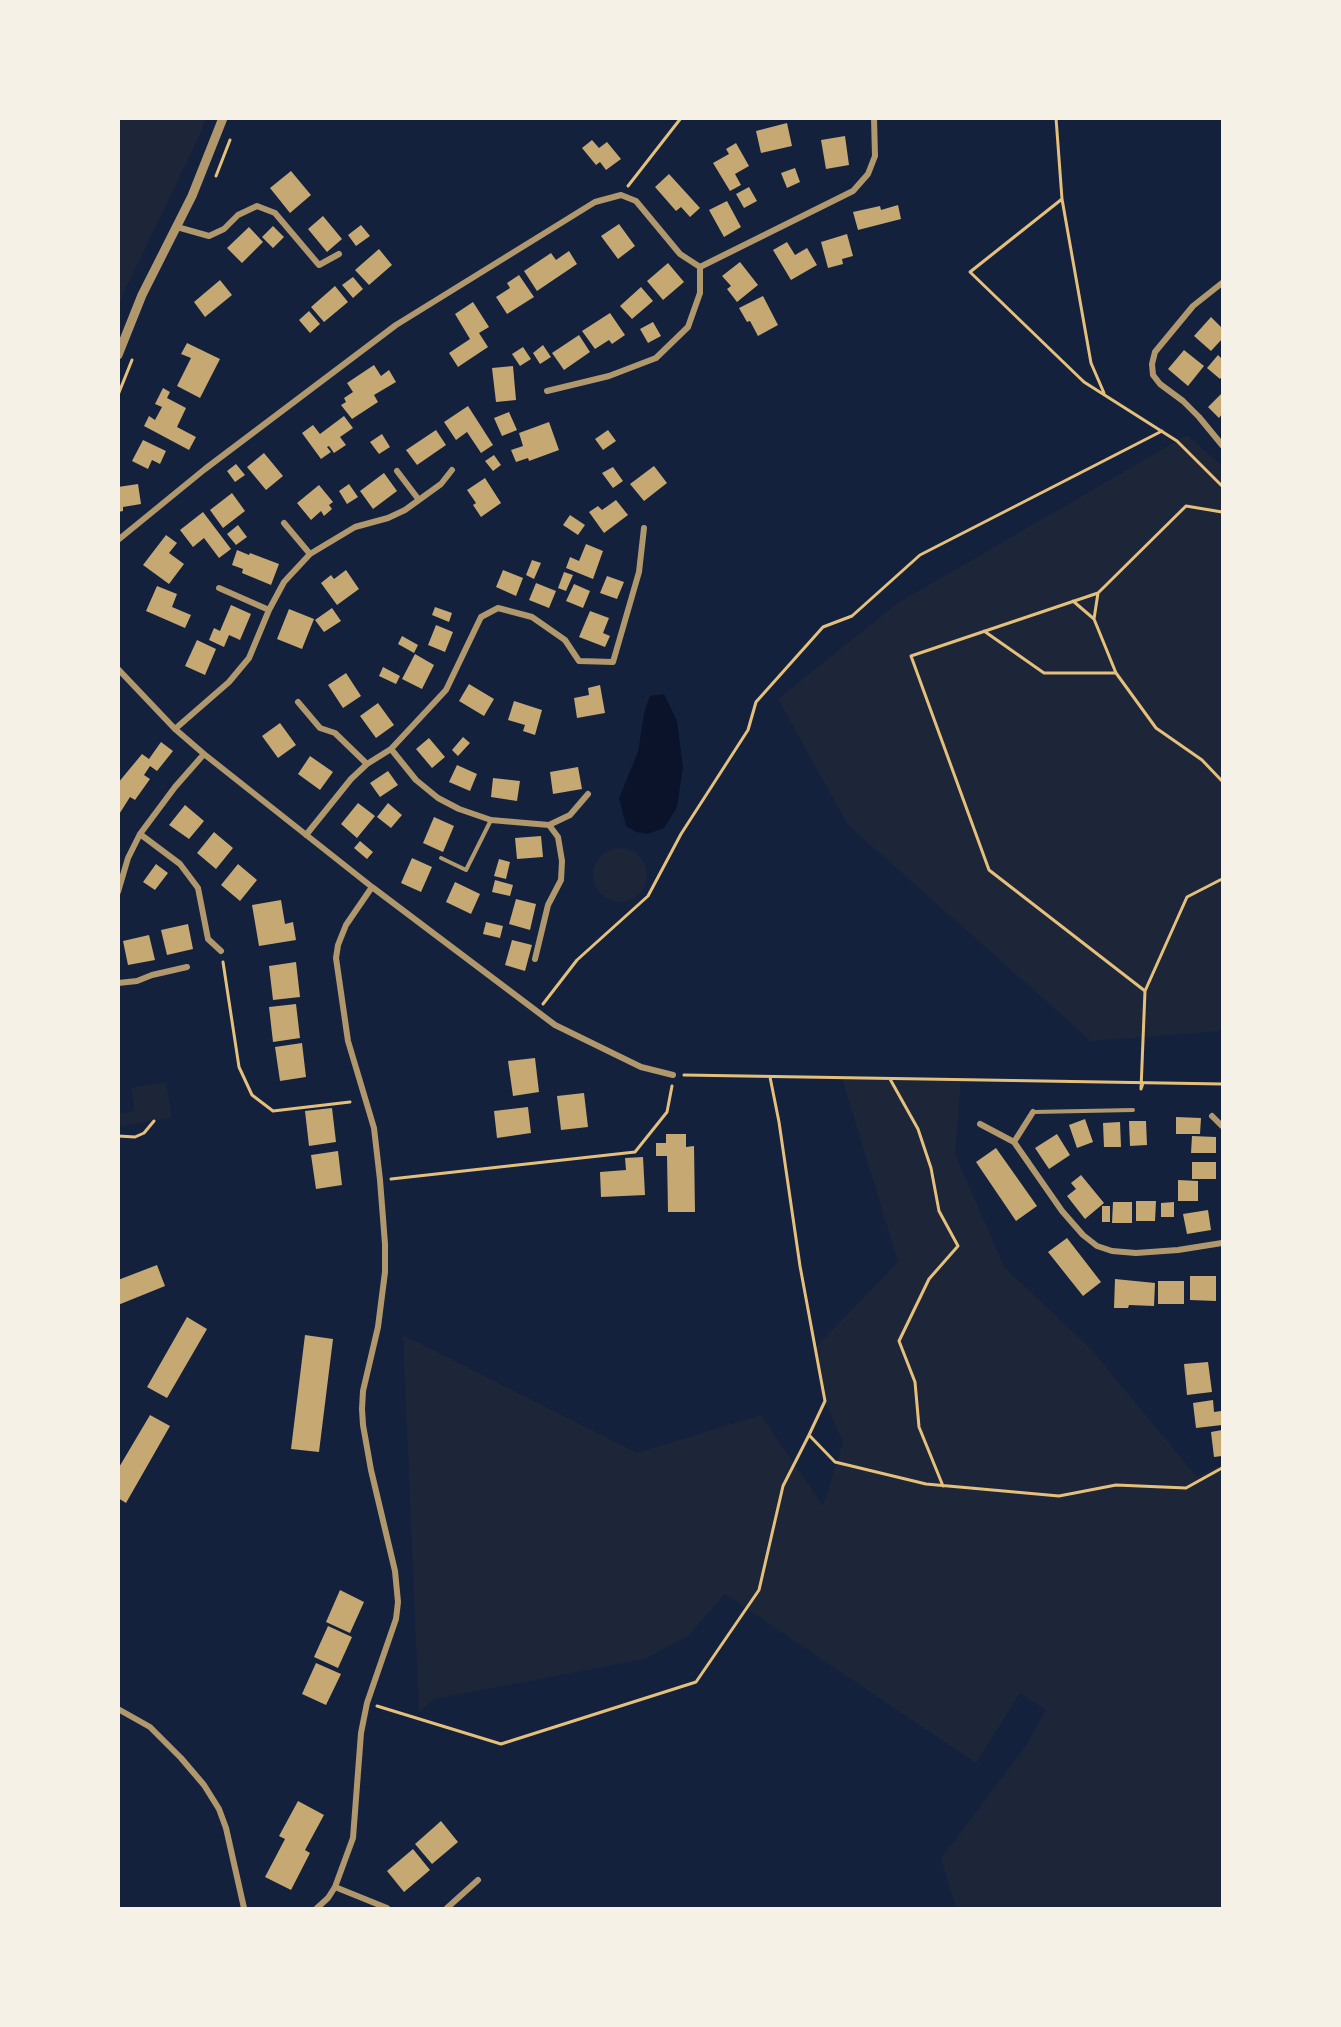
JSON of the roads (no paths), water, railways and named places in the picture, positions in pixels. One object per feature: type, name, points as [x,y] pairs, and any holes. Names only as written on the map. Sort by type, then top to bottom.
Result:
[{"type":"street","points":[[118,355],[142,295],[208,159],[223,118]]},
{"type":"street","points":[[700,267],[853,191],[868,174],[875,156],[874,118]]},
{"type":"street","points":[[118,540],[205,469],[396,326],[595,202],[621,195],[636,201],[680,254],[700,267]]},
{"type":"street","points":[[177,227],[209,236],[225,229],[238,215],[257,206],[275,213],[319,265],[339,254]]},
{"type":"street","points":[[547,391],[609,376],[656,358],[688,327],[700,293],[700,267]]},
{"type":"street","points":[[1222,283],[1194,306],[1155,352],[1152,364],[1154,375],[1160,384],[1183,401],[1222,445]]},
{"type":"street","points":[[176,729],[210,700],[249,658],[269,610],[284,582],[310,554],[356,526],[388,518],[405,510],[441,484],[452,470]]},
{"type":"street","points":[[397,471],[419,500]]},
{"type":"street","points":[[284,523],[310,554]]},
{"type":"street","points":[[306,835],[351,779],[367,764],[391,749],[446,690],[481,617],[498,608],[532,617],[565,640],[579,661],[613,662],[639,572],[644,528]]},
{"type":"street","points":[[219,588],[269,610]]},
{"type":"street","points":[[118,669],[176,729],[204,754],[372,887],[538,1012],[555,1024],[641,1067],[674,1075]]},
{"type":"street","points":[[298,702],[320,728],[335,733],[367,764]]},
{"type":"street","points":[[391,749],[416,780],[438,798],[459,809],[491,820],[549,825],[570,815],[588,794]]},
{"type":"street","points":[[118,892],[128,858],[140,834],[175,787],[204,754]]},
{"type":"street","points":[[535,959],[548,905],[561,880],[562,861],[558,837],[549,825]]},
{"type":"street","points":[[140,834],[180,864],[198,888],[208,939],[221,951]]},
{"type":"street","points":[[317,1908],[328,1898],[335,1887],[353,1838],[361,1733],[367,1703],[396,1619],[398,1602],[395,1571],[371,1470],[362,1409],[363,1391],[378,1327],[385,1272],[385,1244],[374,1128],[348,1041],[336,958],[341,935],[372,887]]},
{"type":"street","points":[[118,983],[137,981],[187,967]]},
{"type":"street","points":[[1014,1143],[1033,1112]]},
{"type":"street","points":[[1212,1116],[1222,1126]]},
{"type":"street","points":[[980,1124],[1014,1143],[1062,1211],[1083,1235],[1097,1246],[1112,1251],[1136,1253],[1178,1250],[1222,1243]]},
{"type":"street","points":[[118,1709],[150,1726],[204,1785],[219,1809],[226,1828],[244,1908]]},
{"type":"street","points":[[447,1908],[478,1880]]},
{"type":"street","points":[[335,1887],[387,1908]]},
{"type":"lane","points":[[441,858],[466,870],[491,820]]},
{"type":"lane","points":[[1033,1112],[1133,1110]]}]
